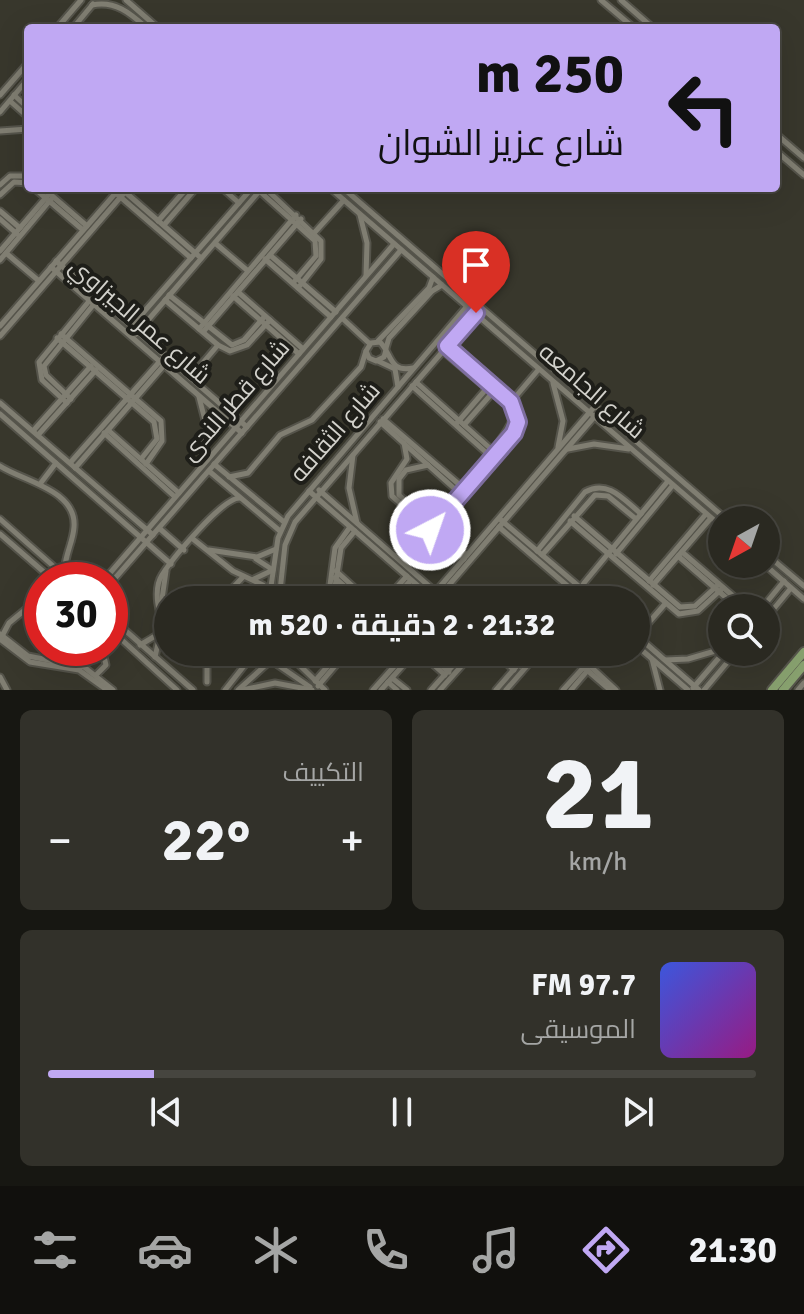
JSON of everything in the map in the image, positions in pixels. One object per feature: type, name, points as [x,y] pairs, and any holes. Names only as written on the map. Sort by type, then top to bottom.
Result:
[{"type":"main road","points":[[772,690],[804,652]]},
{"type":"main road","points":[[783,690],[804,665]]},
{"type":"street","points":[[60,24],[81,0]]},
{"type":"street","points":[[126,0],[145,23]]},
{"type":"street","points":[[601,0],[629,24]]},
{"type":"street","points":[[621,0],[648,24]]},
{"type":"street","points":[[78,24],[94,2],[120,6],[145,23]]},
{"type":"street","points":[[0,95],[24,68]]},
{"type":"street","points":[[0,112],[24,84]]},
{"type":"street","points":[[12,98],[24,106]]},
{"type":"street","points":[[12,98],[24,112]]},
{"type":"street","points":[[0,131],[24,129]]},
{"type":"street","points":[[780,137],[804,158]]},
{"type":"street","points":[[780,154],[804,175]]},
{"type":"street","points":[[0,185],[10,176],[24,176]]},
{"type":"street","points":[[0,195],[14,182],[24,183]]},
{"type":"street","points":[[41,192],[50,197]]},
{"type":"street","points":[[46,192],[85,228]]},
{"type":"street","points":[[0,336],[85,228],[118,192]]},
{"type":"street","points":[[0,326],[118,192]]},
{"type":"street","points":[[120,192],[161,223],[193,256]]},
{"type":"street","points":[[120,192],[199,261]]},
{"type":"street","points":[[161,223],[188,192]]},
{"type":"street","points":[[227,192],[239,203]]},
{"type":"street","points":[[129,330],[239,203],[255,192]]},
{"type":"street","points":[[135,335],[257,192]]},
{"type":"street","points":[[263,192],[315,232],[323,253],[298,283]]},
{"type":"street","name":"شارع الجامعه","points":[[335,192],[401,250],[434,272],[467,306],[708,515]]},
{"type":"street","name":"شارع الجامعه","points":[[347,192],[434,272],[711,506]]},
{"type":"street","points":[[0,260],[3,252],[50,197]]},
{"type":"street","points":[[315,232],[344,200]]},
{"type":"street","points":[[0,211],[20,232]]},
{"type":"street","points":[[357,212],[366,236],[365,277]]},
{"type":"street","points":[[0,219],[20,232]]},
{"type":"street","points":[[203,328],[297,219]]},
{"type":"street","points":[[297,219],[317,246],[316,256],[298,283]]},
{"type":"street","points":[[215,243],[248,271]]},
{"type":"street","name":"شارع قطر الندى","points":[[119,562],[394,244]]},
{"type":"street","name":"شارع قطر الندى","points":[[128,563],[401,250]]},
{"type":"street","points":[[3,252],[39,281]]},
{"type":"street","points":[[234,292],[248,271],[266,255]]},
{"type":"street","points":[[266,255],[334,314]]},
{"type":"street","name":"شارع عمر الجيزاوي","points":[[56,266],[92,302],[129,330]]},
{"type":"street","name":"شارع عمر الجيزاوي","points":[[56,266],[247,427]]},
{"type":"street","points":[[246,491],[248,473],[280,435],[312,420],[361,367],[366,351],[373,343],[386,336],[429,288],[434,272]]},
{"type":"street","points":[[361,367],[377,361],[386,350],[389,338],[432,291],[444,285]]},
{"type":"street","points":[[234,292],[301,351]]},
{"type":"street","points":[[167,297],[226,350],[239,350],[266,320]]},
{"type":"street","points":[[66,399],[44,371],[45,361],[92,302]]},
{"type":"street","name":"شارع الثقافه","points":[[271,586],[276,548],[284,522],[467,306]]},
{"type":"street","name":"شارع الثقافه","points":[[281,586],[289,533],[318,494],[476,313]]},
{"type":"street","points":[[342,318],[386,350],[395,367],[414,368]]},
{"type":"street","points":[[203,328],[228,344],[237,345],[266,320]]},
{"type":"street","name":"شارع عمر الجيزاوي","points":[[135,335],[162,363],[242,433]]},
{"type":"street","points":[[61,338],[158,417],[164,431],[160,445],[143,462]]},
{"type":"street","points":[[190,378],[218,345]]},
{"type":"street","points":[[430,526],[516,428],[518,417],[511,402],[445,349]]},
{"type":"street","points":[[366,351],[369,358],[395,369],[398,387]]},
{"type":"street","points":[[73,466],[167,358]]},
{"type":"street","points":[[36,433],[95,367]]},
{"type":"street","points":[[511,402],[539,369]]},
{"type":"street","points":[[550,379],[561,406],[557,450]]},
{"type":"street","points":[[414,384],[492,454]]},
{"type":"street","points":[[460,425],[492,388]]},
{"type":"street","points":[[492,388],[513,416],[510,427],[492,454]]},
{"type":"street","points":[[199,396],[207,428],[199,469]]},
{"type":"street","points":[[0,402],[153,535]]},
{"type":"street","points":[[445,586],[466,557],[567,449],[597,408]]},
{"type":"street","points":[[0,415],[171,564]]},
{"type":"street","points":[[446,586],[557,450],[592,415]]},
{"type":"street","points":[[382,421],[428,465],[461,490]]},
{"type":"street","points":[[382,421],[461,490]]},
{"type":"street","points":[[104,430],[177,495]]},
{"type":"street","points":[[104,430],[177,495]]},
{"type":"street","points":[[404,443],[407,459],[391,490],[396,501],[466,557]]},
{"type":"street","points":[[567,449],[608,444],[634,451]]},
{"type":"street","points":[[354,452],[349,488],[354,527],[424,586]]},
{"type":"street","points":[[40,484],[56,463]]},
{"type":"street","points":[[214,464],[284,522]]},
{"type":"street","points":[[428,465],[406,470],[397,490],[430,526]]},
{"type":"street","points":[[0,466],[40,484],[65,503],[73,516],[74,531],[67,548],[67,562]]},
{"type":"street","points":[[209,471],[280,531]]},
{"type":"street","points":[[229,477],[248,473]]},
{"type":"street","points":[[612,554],[638,516],[671,483]]},
{"type":"street","points":[[584,586],[671,483]]},
{"type":"street","points":[[159,586],[160,579],[171,564],[217,510],[225,497],[226,485]]},
{"type":"street","points":[[311,488],[421,586]]},
{"type":"street","points":[[539,553],[585,492],[595,488],[610,489],[638,516]]},
{"type":"street","points":[[539,553],[588,499],[599,494],[612,498],[638,516]]},
{"type":"street","points":[[217,510],[231,498],[240,498]]},
{"type":"street","points":[[651,583],[680,554],[708,517]]},
{"type":"street","points":[[651,583],[708,517]]},
{"type":"street","points":[[572,518],[674,612],[689,614],[719,588]]},
{"type":"street","points":[[0,519],[48,562],[67,548]]},
{"type":"street","points":[[499,522],[539,553],[570,586]]},
{"type":"street","points":[[499,522],[568,586]]},
{"type":"street","points":[[332,586],[336,544],[354,527]]},
{"type":"street","points":[[159,528],[184,550]]},
{"type":"street","points":[[0,534],[30,562]]},
{"type":"street","points":[[193,539],[243,577],[264,586]]},
{"type":"street","points":[[206,550],[251,557],[265,556],[276,548]]},
{"type":"street","points":[[222,562],[229,554]]},
{"type":"street","points":[[680,554],[725,594]]},
{"type":"street","points":[[251,557],[273,570]]},
{"type":"street","points":[[780,566],[804,586]]},
{"type":"street","points":[[254,580],[273,570]]},
{"type":"street","points":[[334,573],[347,586]]},
{"type":"street","points":[[334,573],[350,586]]},
{"type":"street","points":[[234,586],[243,577]]},
{"type":"street","points":[[400,586],[409,578]]},
{"type":"street","points":[[403,586],[409,578]]},
{"type":"street","points":[[640,578],[651,583],[677,605],[688,608],[719,588]]},
{"type":"street","points":[[780,578],[804,599]]},
{"type":"street","points":[[773,594],[784,581]]},
{"type":"street","points":[[719,588],[727,594]]},
{"type":"street","points":[[780,602],[792,588]]},
{"type":"street","points":[[650,621],[665,604]]},
{"type":"street","points":[[24,611],[9,623],[1,637],[24,657]]},
{"type":"street","points":[[128,634],[154,656]]},
{"type":"street","points":[[140,645],[154,638]]},
{"type":"street","points":[[128,645],[177,690]]},
{"type":"street","points":[[650,648],[695,689]]},
{"type":"street","points":[[665,660],[708,654]]},
{"type":"street","points":[[652,658],[695,689]]},
{"type":"street","points":[[652,658],[660,690]]},
{"type":"street","points":[[72,666],[96,675],[110,690]]},
{"type":"street","points":[[72,666],[110,690]]},
{"type":"street","points":[[96,675],[105,666]]},
{"type":"street","points":[[165,666],[193,690]]},
{"type":"street","points":[[207,666],[207,682]]},
{"type":"street","points":[[225,690],[245,666]]},
{"type":"street","points":[[240,690],[268,666]]},
{"type":"street","points":[[278,666],[314,687]]},
{"type":"street","points":[[297,666],[314,687]]},
{"type":"street","points":[[314,687],[330,666]]},
{"type":"street","points":[[314,687],[334,666]]},
{"type":"street","points":[[385,683],[397,666]]},
{"type":"street","points":[[373,690],[403,666]]},
{"type":"street","points":[[436,666],[449,675]]},
{"type":"street","points":[[440,666],[449,675]]},
{"type":"street","points":[[440,690],[455,666]]},
{"type":"street","points":[[431,690],[459,666]]},
{"type":"street","points":[[515,666],[519,669]]},
{"type":"street","points":[[508,689],[521,666]]},
{"type":"street","points":[[496,690],[523,666]]},
{"type":"street","points":[[584,666],[604,679],[610,690]]},
{"type":"street","points":[[590,666],[616,690]]},
{"type":"street","points":[[695,689],[712,666]]},
{"type":"street","points":[[695,689],[720,666]]},
{"type":"street","points":[[563,690],[586,668]]},
{"type":"street","points":[[571,690],[586,668]]},
{"type":"street","points":[[1,681],[7,690]]},
{"type":"street","points":[[240,690],[275,683],[325,690]]},
{"type":"street","points":[[385,683],[397,690]]},
{"type":"street","points":[[385,683],[407,690]]},
{"type":"street","points":[[798,690],[804,683]]},
{"type":"route","points":[[430,530],[514,433],[518,422],[515,406],[447,346],[476,313]]}]
